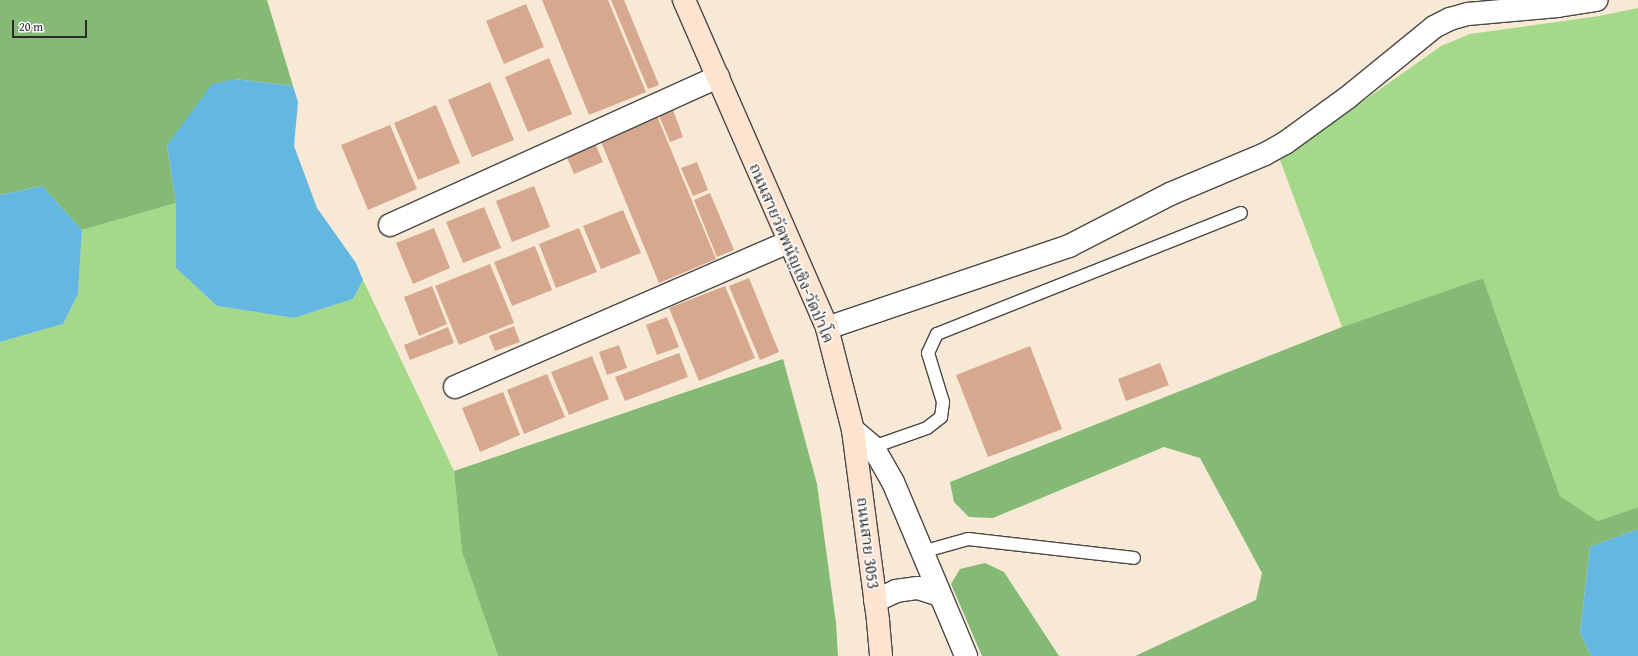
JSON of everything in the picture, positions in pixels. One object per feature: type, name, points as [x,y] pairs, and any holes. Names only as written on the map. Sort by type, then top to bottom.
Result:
[{"type":"main road","name":"ถนนสายวัดพนัญเชิง-วัดป่าโค","points":[[684,0],[827,328],[853,430]]},
{"type":"main road","name":"ถนนสาย 3053","points":[[853,430],[881,656]]},
{"type":"street","points":[[827,328],[1069,246],[1170,194],[1265,154],[1285,143],[1347,98],[1434,26],[1450,19],[1468,14],[1558,6],[1597,0]]},
{"type":"street","points":[[390,225],[718,77]]},
{"type":"street","points":[[454,387],[789,242]]},
{"type":"street","points":[[853,430],[873,447],[893,482],[966,656]]},
{"type":"street","points":[[875,601],[896,591],[918,588],[940,595]]},
{"type":"lane","points":[[873,447],[927,428],[941,418],[944,402],[928,353],[937,334],[1241,213]]},
{"type":"lane","points":[[922,552],[968,538],[1134,558]]},
{"type":"green space","points":[[0,0],[267,0],[293,86],[235,79],[167,145],[176,203],[82,230],[42,186],[0,195]]},
{"type":"green space","points":[[1638,8],[1638,507],[1598,521],[1560,496],[1483,278],[1342,327],[1280,160],[1441,46],[1470,34],[1599,16]]},
{"type":"green space","points":[[176,203],[176,268],[217,306],[294,318],[353,299],[363,280],[454,471],[462,552],[498,656],[0,656],[0,342],[63,324],[78,294],[82,230]]},
{"type":"green space","points":[[1483,278],[1560,496],[1598,521],[1638,507],[1638,529],[1590,547],[1580,632],[1591,656],[1135,656],[1256,600],[1262,573],[1200,458],[1164,447],[993,518],[969,517],[954,502],[950,482],[1342,327]]},
{"type":"green space","points":[[783,359],[817,484],[836,623],[838,656],[498,656],[462,552],[454,471]]},
{"type":"green space","points":[[985,563],[1004,572],[1059,656],[982,656],[951,584],[960,569]]},
{"type":"water","points":[[235,79],[293,86],[298,102],[294,146],[317,208],[356,263],[363,280],[353,299],[294,318],[217,306],[176,268],[176,203],[167,145],[212,84]]},
{"type":"water","points":[[42,186],[82,230],[78,294],[63,324],[0,342],[0,195]]},
{"type":"water","points":[[1638,529],[1638,656],[1591,656],[1580,632],[1590,547]]},
{"type":"building","points":[[542,0],[608,0],[646,92],[589,115]]},
{"type":"building","points":[[611,0],[624,0],[659,85],[648,89]]},
{"type":"building","points":[[526,4],[544,47],[504,64],[486,21]]},
{"type":"building","points":[[549,58],[572,114],[528,132],[505,77]]},
{"type":"building","points":[[490,82],[514,140],[472,157],[448,100]]},
{"type":"building","points":[[436,105],[460,163],[418,180],[394,123]]},
{"type":"building","points":[[673,110],[683,137],[670,142],[659,116]]},
{"type":"building","points":[[657,116],[716,259],[659,283],[600,139]]},
{"type":"building","points":[[390,125],[417,189],[368,210],[341,145]]},
{"type":"building","points":[[595,143],[603,162],[574,174],[566,155]]},
{"type":"building","points":[[697,162],[708,190],[693,196],[681,168]]},
{"type":"building","points":[[534,186],[550,227],[512,242],[496,201]]},
{"type":"building","points":[[710,193],[734,250],[717,257],[694,200]]},
{"type":"building","points":[[484,207],[501,248],[463,263],[446,222]]},
{"type":"building","points":[[623,210],[641,253],[601,269],[583,226]]},
{"type":"building","points":[[434,228],[450,268],[413,284],[396,243]]},
{"type":"building","points":[[579,228],[597,272],[556,288],[539,244]]},
{"type":"building","points":[[535,246],[552,290],[512,306],[494,262]]},
{"type":"building","points":[[490,264],[514,323],[459,345],[435,286]]},
{"type":"building","points":[[749,278],[779,352],[760,360],[729,286]]},
{"type":"building","points":[[432,286],[447,324],[419,336],[404,297]]},
{"type":"building","points":[[725,286],[755,358],[699,381],[669,308]]},
{"type":"building","points":[[667,317],[679,347],[657,355],[646,325]]},
{"type":"building","points":[[514,326],[520,342],[495,351],[489,336]]},
{"type":"building","points":[[448,327],[454,343],[410,360],[404,345]]},
{"type":"building","points":[[619,345],[627,368],[607,375],[599,352]]},
{"type":"building","points":[[1030,346],[1062,429],[988,457],[956,375]]},
{"type":"building","points":[[679,353],[688,377],[625,401],[615,377]]},
{"type":"building","points":[[592,356],[609,399],[569,415],[551,372]]},
{"type":"building","points":[[1160,363],[1169,385],[1126,401],[1118,379]]},
{"type":"building","points":[[547,374],[565,417],[524,434],[507,390]]},
{"type":"building","points":[[503,392],[520,435],[480,452],[462,408]]}]
